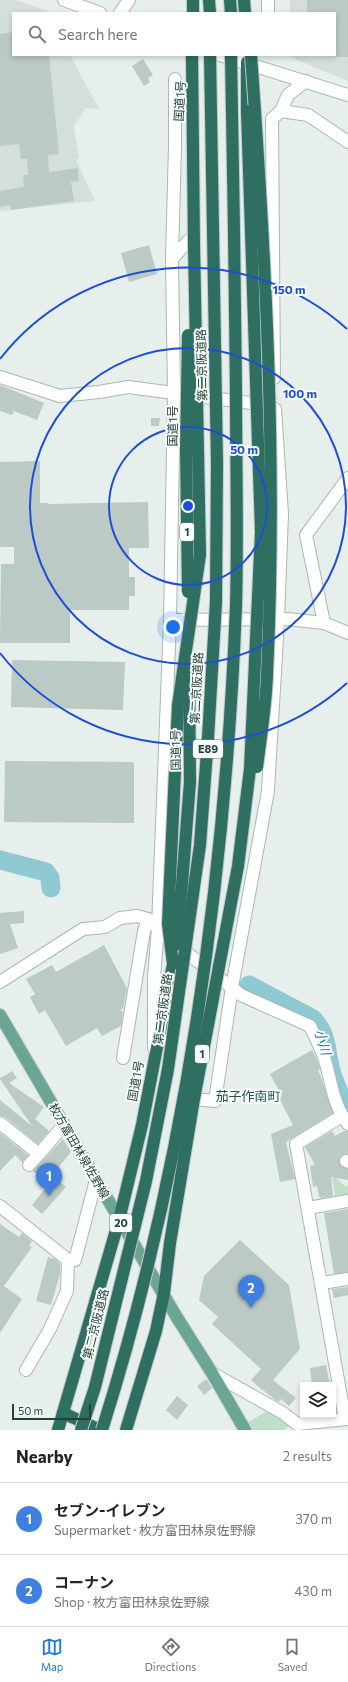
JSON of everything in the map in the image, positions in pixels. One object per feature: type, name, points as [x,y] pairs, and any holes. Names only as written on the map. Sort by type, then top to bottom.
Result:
[{"type":"highway","points":[[193,0],[193,12]]},
{"type":"highway","points":[[196,0],[197,12]]},
{"type":"highway","points":[[210,0],[210,12]]},
{"type":"highway","points":[[230,0],[231,12]]},
{"type":"highway","points":[[244,0],[245,12]]},
{"type":"highway","points":[[249,0],[249,12]]},
{"type":"highway","points":[[173,964],[168,924],[178,705],[200,555],[194,261],[192,56]]},
{"type":"highway","name":"国道1号","points":[[58,1430],[119,1220],[142,1125],[173,964],[182,884],[190,782],[186,448],[188,240],[193,98],[197,56]]},
{"type":"highway","name":"第二京阪道路","points":[[81,1430],[95,1387],[146,1181],[168,1069],[200,845],[208,738],[216,586],[217,463],[210,56]]},
{"type":"highway","name":"E89","points":[[101,1430],[138,1305],[166,1187],[188,1073],[207,948],[219,846],[228,740],[236,604],[236,447],[231,56]]},
{"type":"highway","points":[[238,866],[251,824],[267,676],[272,500],[262,214],[248,58]]},
{"type":"highway","name":"1","points":[[126,1430],[156,1331],[164,1294],[170,1243],[194,1099],[238,866],[250,769],[261,532],[247,111],[248,58]]},
{"type":"highway","points":[[63,1413],[101,1430]]},
{"type":"main road","name":"枚方富田林泉佐野線","points":[[0,1015],[119,1220],[245,1430]]},
{"type":"street","points":[[64,0],[97,12]]},
{"type":"street","points":[[121,12],[129,0]]},
{"type":"street","points":[[268,0],[268,12]]},
{"type":"street","points":[[229,56],[248,58],[306,81],[348,95]]},
{"type":"street","points":[[154,1061],[154,978],[158,927],[170,620],[174,392],[172,259],[175,79]]},
{"type":"street","points":[[194,1099],[215,1101],[232,987],[268,791],[278,620],[282,514],[275,406],[272,119],[281,110],[288,95],[306,81]]},
{"type":"street","points":[[281,110],[308,115],[348,142]]},
{"type":"street","points":[[172,259],[188,240]]},
{"type":"street","points":[[0,377],[60,396],[128,387],[275,406]]},
{"type":"street","points":[[324,623],[306,535],[348,478]]},
{"type":"street","points":[[170,620],[287,619],[324,623],[348,632]]},
{"type":"street","points":[[0,982],[83,929],[105,927],[120,918],[138,916],[148,918],[172,942],[241,995],[310,1026],[324,1058],[330,1083],[345,1120],[296,1144],[346,1419],[300,1427],[283,1412],[212,1373]]},
{"type":"street","points":[[123,1058],[144,931],[148,918]]},
{"type":"street","points":[[0,1123],[39,1154]]},
{"type":"street","points":[[29,1165],[64,1125]]},
{"type":"street","points":[[0,1206],[68,1260],[75,1260],[96,1180]]},
{"type":"street","points":[[308,1208],[348,1201]]},
{"type":"street","points":[[26,1370],[50,1329],[67,1291],[68,1260]]},
{"type":"street","points":[[322,1283],[348,1280]]},
{"type":"shaded area","points":[[0,0],[15,0],[51,12],[12,12],[12,56],[71,56],[99,109],[85,108],[74,126],[79,158],[76,160],[95,201],[0,211]]},
{"type":"shaded area","points":[[290,0],[348,0],[348,81],[290,57],[336,56],[336,12],[290,12]]},
{"type":"green space","points":[[332,1178],[336,1178],[345,1186],[348,1186],[348,1194],[335,1196]]},
{"type":"green space","points":[[265,1412],[281,1416],[291,1425],[284,1430],[251,1430],[247,1423]]},
{"type":"building","points":[[307,0],[348,0],[348,57],[335,57],[336,12],[307,12]]},
{"type":"building","points":[[12,32],[12,56],[49,56],[59,154],[48,155],[49,172],[78,168],[79,181],[71,182],[74,201],[11,210],[10,205],[0,207],[0,191],[24,187],[23,175],[28,175],[27,159],[21,159],[19,144],[0,146],[0,34]]},
{"type":"building","points":[[143,59],[153,75],[148,78],[150,82],[144,86],[132,66]]},
{"type":"building","points":[[149,245],[157,274],[129,282],[121,253]]},
{"type":"building","points":[[0,385],[44,403],[37,420],[14,411],[12,415],[0,411]]},
{"type":"building","points":[[151,418],[160,418],[159,426],[151,426]]},
{"type":"building","points":[[40,461],[40,503],[148,502],[149,548],[129,548],[129,577],[135,577],[135,596],[129,596],[129,610],[70,610],[70,643],[0,643],[1,564],[14,564],[14,547],[0,547],[0,462]]},
{"type":"building","points":[[12,660],[125,662],[123,710],[11,707]]},
{"type":"building","points":[[5,761],[134,762],[134,823],[4,822]]},
{"type":"building","points":[[24,911],[24,923],[10,924],[18,948],[0,954],[0,913]]},
{"type":"building","points":[[104,945],[127,988],[123,1009],[120,1009],[123,1013],[121,1026],[102,1036],[97,1028],[66,1046],[45,1010],[39,1014],[30,997],[35,994],[26,979],[52,965],[56,972]]},
{"type":"building","points":[[312,1050],[317,1059],[320,1069],[318,1070],[333,1113],[286,1142],[295,1179],[280,1182],[271,1134],[293,1125],[279,1098],[282,1096],[270,1074]]},
{"type":"building","points":[[12,1071],[17,1078],[9,1083],[44,1107],[35,1119],[49,1131],[38,1144],[5,1117],[0,1116],[0,1100],[32,1126],[0,1079],[0,1077],[1,1078]]},
{"type":"building","points":[[332,1131],[335,1136],[344,1131],[348,1131],[348,1154],[342,1155],[339,1161],[342,1167],[348,1169],[348,1180],[331,1177],[333,1196],[322,1198],[319,1197],[317,1186],[313,1187],[310,1166],[315,1165],[305,1147]]},
{"type":"building","points":[[0,1133],[28,1155],[22,1162],[15,1155],[0,1171]]},
{"type":"building","points":[[63,1139],[71,1152],[52,1175],[66,1187],[42,1214],[32,1205],[49,1184],[33,1171]]},
{"type":"building","points":[[348,1209],[348,1272],[334,1274],[324,1213]]},
{"type":"building","points":[[0,1224],[19,1237],[22,1233],[32,1241],[29,1246],[32,1247],[4,1286],[22,1299],[0,1333]]},
{"type":"building","points":[[240,1240],[289,1285],[300,1349],[273,1380],[296,1398],[289,1406],[281,1399],[279,1402],[275,1400],[251,1380],[261,1369],[212,1324],[218,1317],[199,1300],[204,1276]]},
{"type":"building","points":[[48,1257],[55,1259],[60,1264],[60,1274],[51,1305],[36,1301]]},
{"type":"building","points":[[348,1287],[348,1295],[334,1298],[332,1289]]},
{"type":"building","points":[[326,1365],[329,1382],[312,1382],[310,1368]]},
{"type":"building","points":[[206,1379],[212,1388],[204,1395],[197,1386]]},
{"type":"building","points":[[177,1396],[188,1405],[177,1420],[166,1410]]},
{"type":"waterway","name":"小川","points":[[0,860],[46,872],[50,878],[51,888]]},
{"type":"waterway","name":"小川","points":[[249,985],[313,1019],[325,1039],[334,1079],[348,1111]]},
{"type":"place","name":"セブン-イレブン","points":[[49,1196]]},
{"type":"place","name":"コーナン","points":[[251,1308]]},
{"type":"district","name":"茄子作南町","points":[[248,1096]]}]
